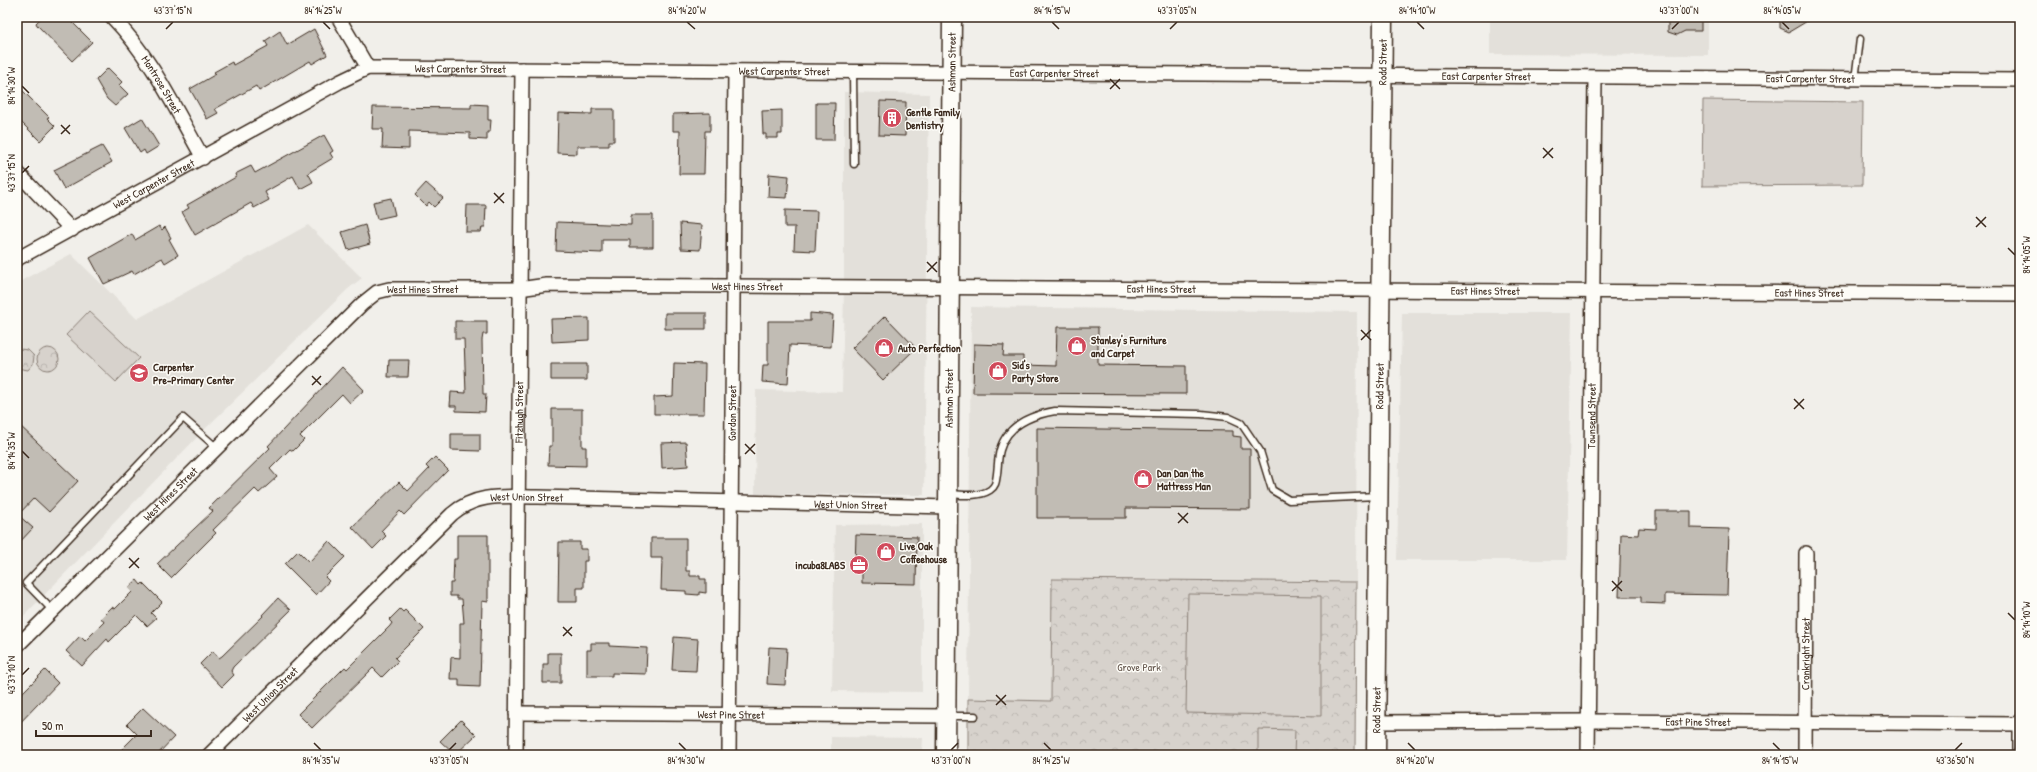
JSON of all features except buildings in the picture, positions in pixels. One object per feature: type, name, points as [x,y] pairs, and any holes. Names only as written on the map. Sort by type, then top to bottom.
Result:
[{"type":"street","name":"Montrose Street","points":[[112,17],[137,44],[153,68],[203,158]]},
{"type":"street","points":[[338,17],[368,68]]},
{"type":"street","name":"Ashman Street","points":[[946,755],[952,17]]},
{"type":"street","name":"Rodd Street","points":[[1376,755],[1383,17]]},
{"type":"street","name":"West Carpenter Street","points":[[17,259],[341,81],[368,68],[952,72]]},
{"type":"street","name":"Fitzhugh Street","points":[[516,755],[522,69]]},
{"type":"street","name":"Gordon Street","points":[[729,755],[735,71]]},
{"type":"street","name":"East Carpenter Street","points":[[952,72],[1854,80],[2020,80]]},
{"type":"street","name":"Townsend Street","points":[[1588,755],[1595,78]]},
{"type":"street","points":[[17,172],[72,230]]},
{"type":"street","name":"West Hines Street","points":[[17,646],[362,304],[376,292],[403,288],[519,289],[547,285],[950,288]]},
{"type":"street","name":"East Hines Street","points":[[950,288],[2020,294]]},
{"type":"street","name":"West Union Street","points":[[209,755],[452,514],[464,505],[483,497],[731,501],[948,501]]},
{"type":"street","name":"Cronkright Street","points":[[1805,755],[1806,553]]},
{"type":"street","name":"West Pine Street","points":[[516,713],[946,716]]},
{"type":"street","points":[[2020,720],[2020,755]]},
{"type":"street","name":"East Pine Street","points":[[1376,722],[1589,721],[2020,724]]},
{"type":"lane","points":[[1854,80],[1860,39]]},
{"type":"lane","points":[[853,72],[854,164]]},
{"type":"lane","points":[[948,501],[989,491],[996,484],[1000,449],[1014,427],[1034,415],[1055,410],[1201,414],[1228,417],[1241,423],[1260,451],[1272,490],[1289,500],[1378,496]]},
{"type":"lane","points":[[53,611],[26,583],[183,418],[217,448]]},
{"type":"lane","points":[[946,716],[976,716]]},
{"type":"shaded area","points":[[1490,17],[1708,17],[1708,55],[1490,54]]},
{"type":"shaded area","points":[[844,92],[929,94],[924,495],[755,494],[756,390],[842,392],[844,287]]},
{"type":"shaded area","name":"Carpenter Pre-Primary Center","points":[[308,225],[362,278],[348,289],[207,427],[17,623],[17,283],[71,254],[137,319]]},
{"type":"shaded area","points":[[971,307],[1357,312],[1356,582],[1052,579],[1051,701],[968,699]]},
{"type":"shaded area","points":[[1402,313],[1572,313],[1567,560],[1397,560]]},
{"type":"shaded area","points":[[922,524],[922,692],[832,691],[835,525]]},
{"type":"shaded area","points":[[831,737],[923,738],[922,755],[831,755]]},
{"type":"green space","points":[[1703,100],[1863,102],[1862,185],[1702,186]]},
{"type":"green space","points":[[89,311],[139,358],[116,382],[66,335]]},
{"type":"green space","points":[[48,348],[56,351],[59,359],[56,367],[48,370],[40,367],[37,359],[40,351]]},
{"type":"green space","points":[[20,349],[28,350],[34,356],[33,364],[28,370],[17,368],[17,351]]},
{"type":"green space","name":"Grove Park","points":[[1052,579],[1356,582],[1355,755],[968,755],[968,699],[1051,701]]},
{"type":"green space","points":[[1188,594],[1321,596],[1321,716],[1186,713]]},
{"type":"green space","points":[[1258,729],[1295,730],[1294,755],[1258,755]]},
{"type":"place","name":"Gentle Family Dentistry","points":[[892,118]]},
{"type":"place","name":"Stanley's Furniture and Carpet","points":[[1077,346]]},
{"type":"place","name":"Auto Perfection","points":[[884,348]]},
{"type":"place","name":"Sid's Party Store","points":[[998,371]]},
{"type":"place","name":"Carpenter Pre-Primary Center","points":[[139,373]]},
{"type":"place","name":"Dan Dan the Mattress Man","points":[[1143,479]]},
{"type":"place","name":"Live Oak Coffeehouse","points":[[886,552]]},
{"type":"place","name":"incuba8LABS","points":[[859,565]]}]
